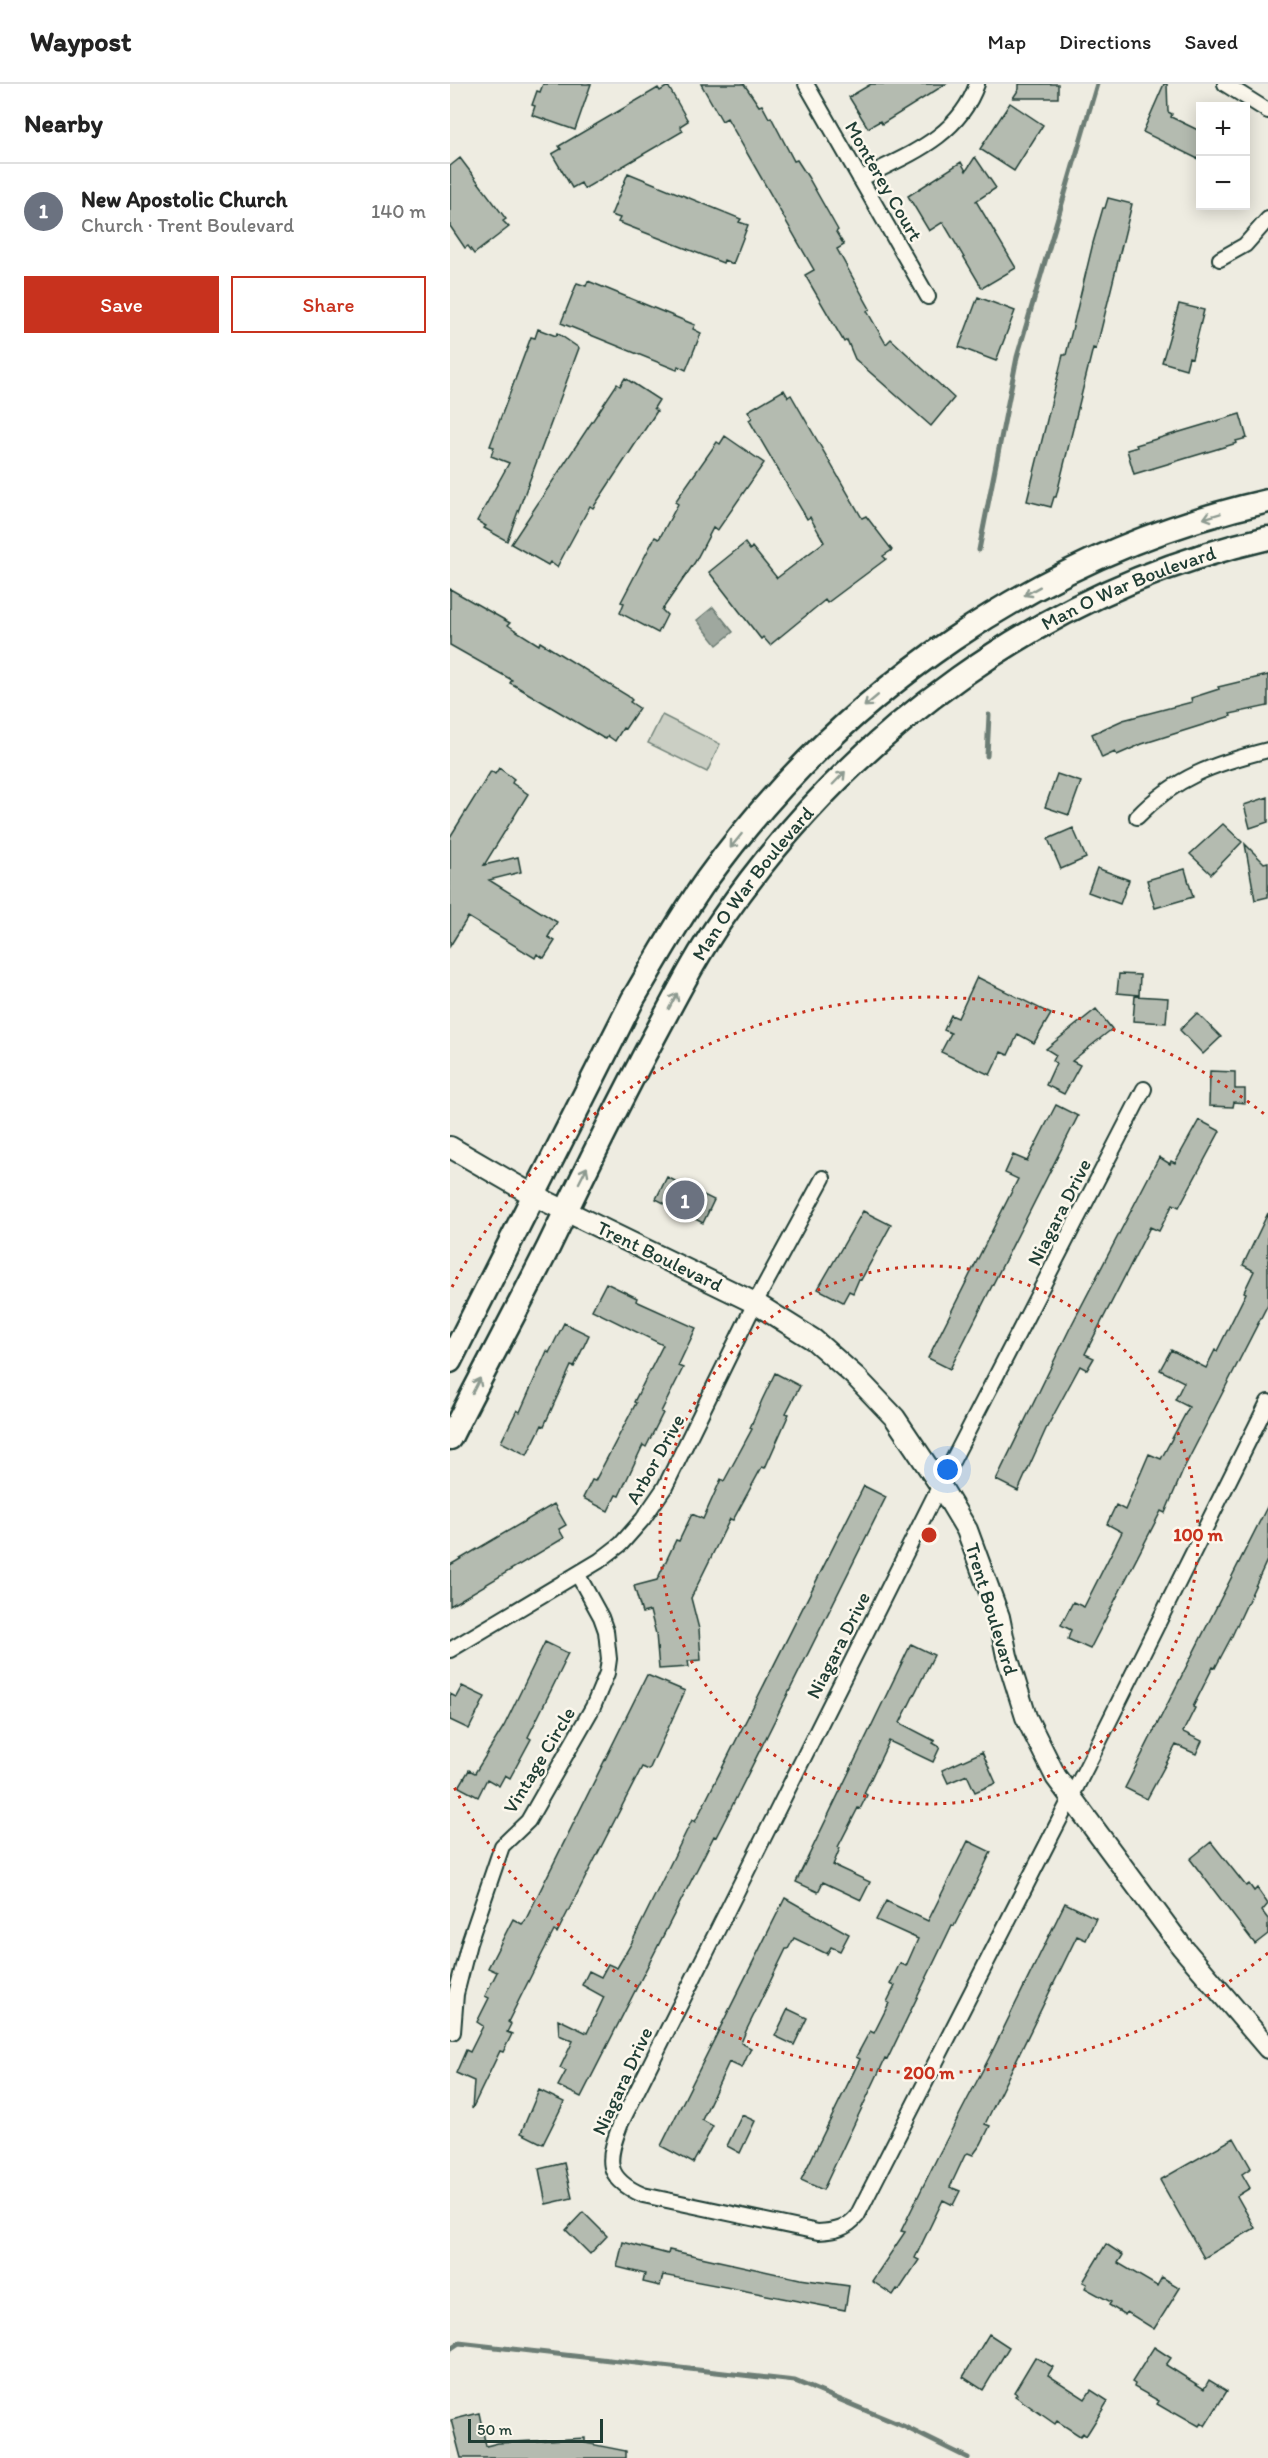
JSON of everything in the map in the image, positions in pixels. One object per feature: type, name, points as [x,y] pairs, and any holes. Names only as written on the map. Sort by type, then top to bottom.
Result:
[{"type":"main road","name":"Man O War Boulevard","points":[[450,1361],[633,999],[689,906],[734,843],[776,794],[839,729],[904,674],[951,640],[1031,590],[1111,552],[1158,533],[1268,501]]},
{"type":"main road","name":"Man O War Boulevard","points":[[450,1438],[623,1095],[685,979],[720,922],[779,843],[846,771],[922,704],[962,673],[1056,617],[1114,589],[1198,557],[1268,538]]},
{"type":"street","name":"Monterey Court","points":[[806,84],[928,297]]},
{"type":"street","points":[[860,179],[918,150],[941,135],[970,103],[977,84]]},
{"type":"street","points":[[1225,84],[1268,111]]},
{"type":"street","points":[[1221,259],[1245,245],[1268,219]]},
{"type":"street","points":[[1137,817],[1150,804],[1188,777],[1206,769],[1268,750]]},
{"type":"street","name":"Niagara Drive","points":[[1144,1089],[940,1485],[621,2123],[611,2148],[610,2166],[616,2179],[626,2188],[643,2195],[818,2232],[832,2232],[847,2227],[857,2216],[1071,1798],[1268,1402]]},
{"type":"street","name":"Trent Boulevard","points":[[450,1147],[533,1195],[756,1303],[814,1340],[856,1377],[895,1418],[967,1530],[999,1617],[1007,1656],[1026,1718],[1056,1777],[1182,1947],[1266,2042]]},
{"type":"street","name":"Arbor Drive","points":[[450,1650],[578,1575],[621,1544],[643,1519],[660,1495],[756,1303],[823,1178]]},
{"type":"street","name":"Vintage Circle","points":[[453,2032],[458,1984],[502,1846],[528,1821],[593,1707],[607,1672],[609,1659],[606,1631],[578,1575]]},
{"type":"shaded area","points":[[713,607],[733,632],[717,645],[697,620]]},
{"type":"shaded area","points":[[662,715],[720,744],[707,772],[648,743]]},
{"type":"building","points":[[543,84],[591,84],[575,130],[532,115],[535,106],[532,105],[537,91],[540,92]]},
{"type":"building","points":[[701,84],[744,84],[759,106],[762,105],[769,118],[771,117],[794,161],[797,160],[808,177],[838,230],[836,232],[844,245],[837,249],[870,309],[867,311],[886,344],[891,339],[954,398],[931,426],[855,359],[847,340],[844,342],[805,275],[814,270],[727,118],[722,121]]},
{"type":"building","points":[[871,84],[946,84],[882,124],[880,121],[868,128],[849,97]]},
{"type":"building","points":[[1019,84],[1058,84],[1058,98],[1013,98],[1019,89]]},
{"type":"building","points":[[1164,84],[1167,84],[1168,112],[1172,114],[1171,117],[1196,129],[1196,158],[1143,132]]},
{"type":"building","points":[[668,86],[688,121],[680,126],[683,131],[584,189],[581,183],[572,188],[552,154],[561,149],[559,146],[658,88],[660,91]]},
{"type":"building","points":[[1010,103],[1043,125],[1014,171],[980,149]]},
{"type":"building","points":[[975,157],[996,188],[976,201],[1016,268],[982,288],[943,222],[929,231],[908,196],[961,162],[966,171]]},
{"type":"building","points":[[460,158],[506,219],[503,221],[509,227],[474,254],[468,246],[465,248],[450,226],[450,166]]},
{"type":"building","points":[[628,173],[741,219],[739,222],[748,225],[733,264],[724,260],[723,263],[618,222],[620,218],[611,215]]},
{"type":"building","points":[[1108,198],[1132,204],[1099,338],[1096,349],[1093,348],[1056,497],[1051,507],[1027,501],[1063,355],[1066,355],[1093,243]]},
{"type":"building","points":[[588,281],[695,325],[693,329],[701,333],[686,370],[678,366],[677,370],[561,323],[577,283],[586,286]]},
{"type":"building","points":[[978,297],[1015,311],[996,361],[959,347]]},
{"type":"building","points":[[1179,304],[1204,310],[1192,358],[1189,357],[1186,369],[1162,362]]},
{"type":"building","points":[[538,329],[556,336],[557,333],[579,348],[507,541],[484,528],[486,526],[477,521],[509,463],[491,456],[494,447],[490,446],[531,337],[535,338]]},
{"type":"building","points":[[625,378],[659,400],[654,408],[657,411],[593,508],[590,506],[557,567],[550,562],[548,565],[511,544],[617,384],[620,386]]},
{"type":"building","points":[[784,390],[788,397],[791,395],[862,518],[866,516],[892,550],[883,556],[886,559],[827,603],[825,600],[770,645],[763,637],[761,639],[709,572],[745,543],[750,550],[752,547],[777,578],[824,542],[810,517],[807,519],[749,420],[752,418],[748,411]]},
{"type":"building","points":[[1240,414],[1247,438],[1134,474],[1127,450],[1137,447],[1136,445]]},
{"type":"building","points":[[725,436],[764,463],[717,531],[713,528],[695,562],[662,610],[667,615],[658,633],[620,613],[624,603],[621,602],[655,537],[659,539],[678,504],[675,502],[717,442],[720,444]]},
{"type":"building","points":[[450,589],[510,623],[508,625],[539,645],[540,642],[628,696],[632,700],[630,702],[639,708],[615,741],[608,736],[606,739],[603,738],[510,683],[512,680],[450,645]]},
{"type":"building","points":[[1268,675],[1268,706],[1230,714],[1231,716],[1102,758],[1092,734],[1123,720],[1192,702],[1191,698],[1219,689],[1218,687]]},
{"type":"building","points":[[499,768],[514,779],[512,783],[528,794],[484,865],[518,857],[521,872],[489,880],[557,922],[548,937],[555,941],[544,958],[537,954],[535,958],[468,917],[450,946],[450,837],[491,771],[495,774]]},
{"type":"building","points":[[1057,774],[1081,782],[1069,815],[1045,807]]},
{"type":"building","points":[[1268,797],[1268,822],[1250,828],[1244,805]]},
{"type":"building","points":[[1223,824],[1242,842],[1211,874],[1190,854]]},
{"type":"building","points":[[1073,828],[1086,858],[1061,869],[1048,839]]},
{"type":"building","points":[[1245,844],[1264,863],[1268,862],[1268,897],[1255,900]]},
{"type":"building","points":[[1097,868],[1129,880],[1120,904],[1088,892]]},
{"type":"building","points":[[1185,869],[1193,897],[1155,908],[1147,880]]},
{"type":"building","points":[[1119,974],[1140,975],[1139,995],[1117,993]]},
{"type":"building","points":[[977,977],[1051,1014],[1034,1043],[1018,1034],[1008,1055],[1001,1052],[990,1075],[941,1052],[951,1033],[944,1030],[951,1015],[958,1018]]},
{"type":"building","points":[[1135,996],[1168,998],[1166,1023],[1133,1021]]},
{"type":"building","points":[[1096,1009],[1112,1029],[1072,1061],[1080,1065],[1064,1094],[1046,1085],[1056,1063],[1053,1061],[1056,1055],[1046,1049]]},
{"type":"building","points":[[1197,1013],[1221,1037],[1203,1054],[1180,1030]]},
{"type":"building","points":[[1210,1071],[1235,1072],[1235,1089],[1245,1089],[1245,1103],[1234,1102],[1233,1107],[1209,1106]]},
{"type":"building","points":[[1056,1105],[1078,1116],[950,1369],[928,1358],[1018,1179],[1005,1173],[1013,1155],[1027,1161]]},
{"type":"building","points":[[1199,1120],[1220,1131],[1179,1207],[1173,1204],[1159,1231],[1150,1227],[1085,1354],[1094,1358],[1087,1370],[1080,1366],[1046,1429],[1018,1491],[996,1480],[1071,1326],[1159,1157],[1170,1164],[1171,1161],[1175,1163]]},
{"type":"building","points":[[667,1177],[714,1200],[703,1223],[656,1199]]},
{"type":"building","points":[[863,1211],[891,1225],[853,1293],[849,1291],[843,1302],[818,1289]]},
{"type":"building","points":[[1268,1213],[1268,1304],[1185,1466],[1165,1513],[1161,1511],[1090,1649],[1068,1639],[1071,1630],[1061,1625],[1073,1602],[1084,1607],[1122,1532],[1107,1524],[1116,1505],[1125,1510],[1149,1454],[1161,1459],[1189,1407],[1175,1400],[1184,1382],[1160,1370],[1171,1350],[1206,1368],[1246,1293],[1244,1292],[1254,1271],[1243,1265]]},
{"type":"building","points":[[606,1283],[637,1298],[636,1301],[696,1328],[678,1366],[683,1368],[661,1412],[663,1413],[646,1447],[643,1445],[619,1496],[616,1495],[608,1511],[583,1498],[592,1480],[595,1481],[636,1403],[634,1402],[663,1345],[592,1310]]},
{"type":"building","points":[[564,1323],[589,1335],[527,1455],[501,1442],[517,1410],[520,1412],[547,1351],[549,1353]]},
{"type":"building","points":[[775,1373],[800,1386],[786,1413],[789,1414],[765,1468],[762,1467],[733,1520],[730,1519],[691,1598],[699,1629],[701,1660],[688,1661],[689,1667],[659,1669],[656,1634],[650,1611],[642,1613],[634,1586],[657,1580],[676,1540],[679,1541],[692,1514],[703,1519],[721,1479],[724,1481],[752,1429],[750,1428]]},
{"type":"building","points":[[864,1486],[886,1497],[732,1806],[716,1837],[714,1836],[581,2097],[558,2086],[566,2071],[560,2068],[573,2041],[559,2035],[558,2019],[587,2033],[604,1997],[582,1985],[589,1971],[601,1977],[608,1964],[617,1968],[631,1944],[692,1820],[695,1822]]},
{"type":"building","points":[[554,1504],[566,1525],[559,1529],[564,1538],[450,1606],[450,1565]]},
{"type":"building","points":[[1268,1505],[1268,1558],[1232,1636],[1193,1707],[1195,1708],[1183,1732],[1202,1741],[1196,1754],[1176,1745],[1147,1799],[1125,1788]]},
{"type":"building","points":[[545,1642],[568,1653],[564,1664],[528,1737],[531,1739],[510,1778],[505,1775],[499,1786],[487,1779],[478,1797],[459,1787],[469,1770],[475,1773],[504,1726]]},
{"type":"building","points":[[911,1644],[934,1655],[900,1723],[935,1741],[933,1743],[940,1747],[933,1762],[889,1741],[864,1793],[867,1795],[838,1847],[840,1848],[833,1865],[870,1882],[861,1900],[823,1882],[818,1892],[796,1882]]},
{"type":"building","points":[[647,1675],[685,1691],[649,1770],[642,1767],[557,1933],[554,1931],[540,1958],[508,2022],[511,2024],[507,2032],[512,2034],[503,2052],[500,2051],[472,2109],[474,2081],[456,2073],[466,2050],[470,2052],[483,2026],[477,2022],[489,1998],[485,1996],[497,1972],[488,1968],[513,1919],[522,1924],[525,1921]]},
{"type":"building","points":[[462,1686],[485,1697],[469,1729],[450,1720],[450,1694],[456,1697]]},
{"type":"building","points":[[982,1752],[996,1783],[975,1792],[967,1775],[948,1783],[942,1770]]},
{"type":"building","points":[[968,1841],[991,1852],[954,1926],[952,1925],[887,2060],[885,2059],[823,2190],[801,2180],[860,2059],[856,2057],[870,2031],[874,2033],[889,2003],[887,2002],[895,1986],[890,1984],[900,1963],[906,1966],[918,1939],[876,1920],[886,1901],[928,1921]]},
{"type":"building","points":[[1211,1842],[1246,1886],[1249,1884],[1254,1891],[1257,1888],[1268,1904],[1262,1911],[1268,1919],[1268,1934],[1255,1944],[1190,1859]]},
{"type":"building","points":[[785,1898],[849,1934],[840,1951],[831,1947],[827,1954],[794,1938],[786,1949],[741,2043],[751,2048],[742,2068],[729,2062],[702,2120],[713,2126],[693,2163],[661,2146]]},
{"type":"building","points":[[1065,1903],[1096,1918],[1086,1940],[1077,1936],[985,2124],[990,2126],[981,2144],[973,2155],[968,2153],[965,2155],[950,2187],[960,2191],[953,2205],[943,2200],[915,2258],[919,2260],[899,2290],[897,2289],[893,2295],[872,2281],[905,2232],[901,2231]]},
{"type":"building","points":[[788,2009],[807,2018],[794,2045],[775,2036]]},
{"type":"building","points":[[539,2090],[564,2102],[543,2144],[521,2133]]},
{"type":"building","points":[[742,2115],[755,2121],[740,2153],[727,2146]]},
{"type":"building","points":[[1234,2138],[1251,2168],[1242,2174],[1250,2188],[1237,2196],[1255,2228],[1204,2258],[1160,2180]]},
{"type":"building","points":[[564,2163],[572,2198],[546,2204],[539,2169]]},
{"type":"building","points":[[583,2212],[607,2236],[590,2254],[566,2230]]},
{"type":"building","points":[[623,2242],[668,2254],[669,2250],[800,2279],[849,2286],[845,2310],[663,2275],[660,2286],[643,2282],[645,2274],[617,2267]]},
{"type":"building","points":[[1106,2244],[1123,2255],[1118,2263],[1157,2286],[1162,2277],[1180,2288],[1154,2329],[1127,2312],[1125,2315],[1109,2305],[1111,2302],[1085,2288],[1087,2284],[1083,2282]]},
{"type":"building","points":[[989,2334],[1009,2347],[983,2390],[963,2377]]},
{"type":"building","points":[[1154,2347],[1171,2358],[1166,2365],[1204,2389],[1209,2380],[1227,2391],[1205,2426],[1201,2423],[1199,2426],[1175,2412],[1174,2414],[1157,2404],[1159,2401],[1134,2387],[1135,2384],[1132,2382]]},
{"type":"building","points":[[1035,2357],[1053,2367],[1048,2375],[1085,2399],[1091,2390],[1108,2401],[1086,2436],[1083,2433],[1080,2436],[1057,2421],[1055,2424],[1015,2396],[1017,2394],[1014,2392]]},
{"type":"building","points":[[479,2413],[486,2446],[498,2443],[585,2438],[585,2443],[626,2451],[626,2458],[461,2458],[451,2420]]},
{"type":"waterway","points":[[979,550],[1017,357],[1097,84]]},
{"type":"waterway","points":[[987,756],[989,715]]},
{"type":"waterway","points":[[450,2349],[459,2343],[795,2381],[903,2426],[968,2458]]},
{"type":"place","name":"New Apostolic Church","points":[[685,1200]]}]
